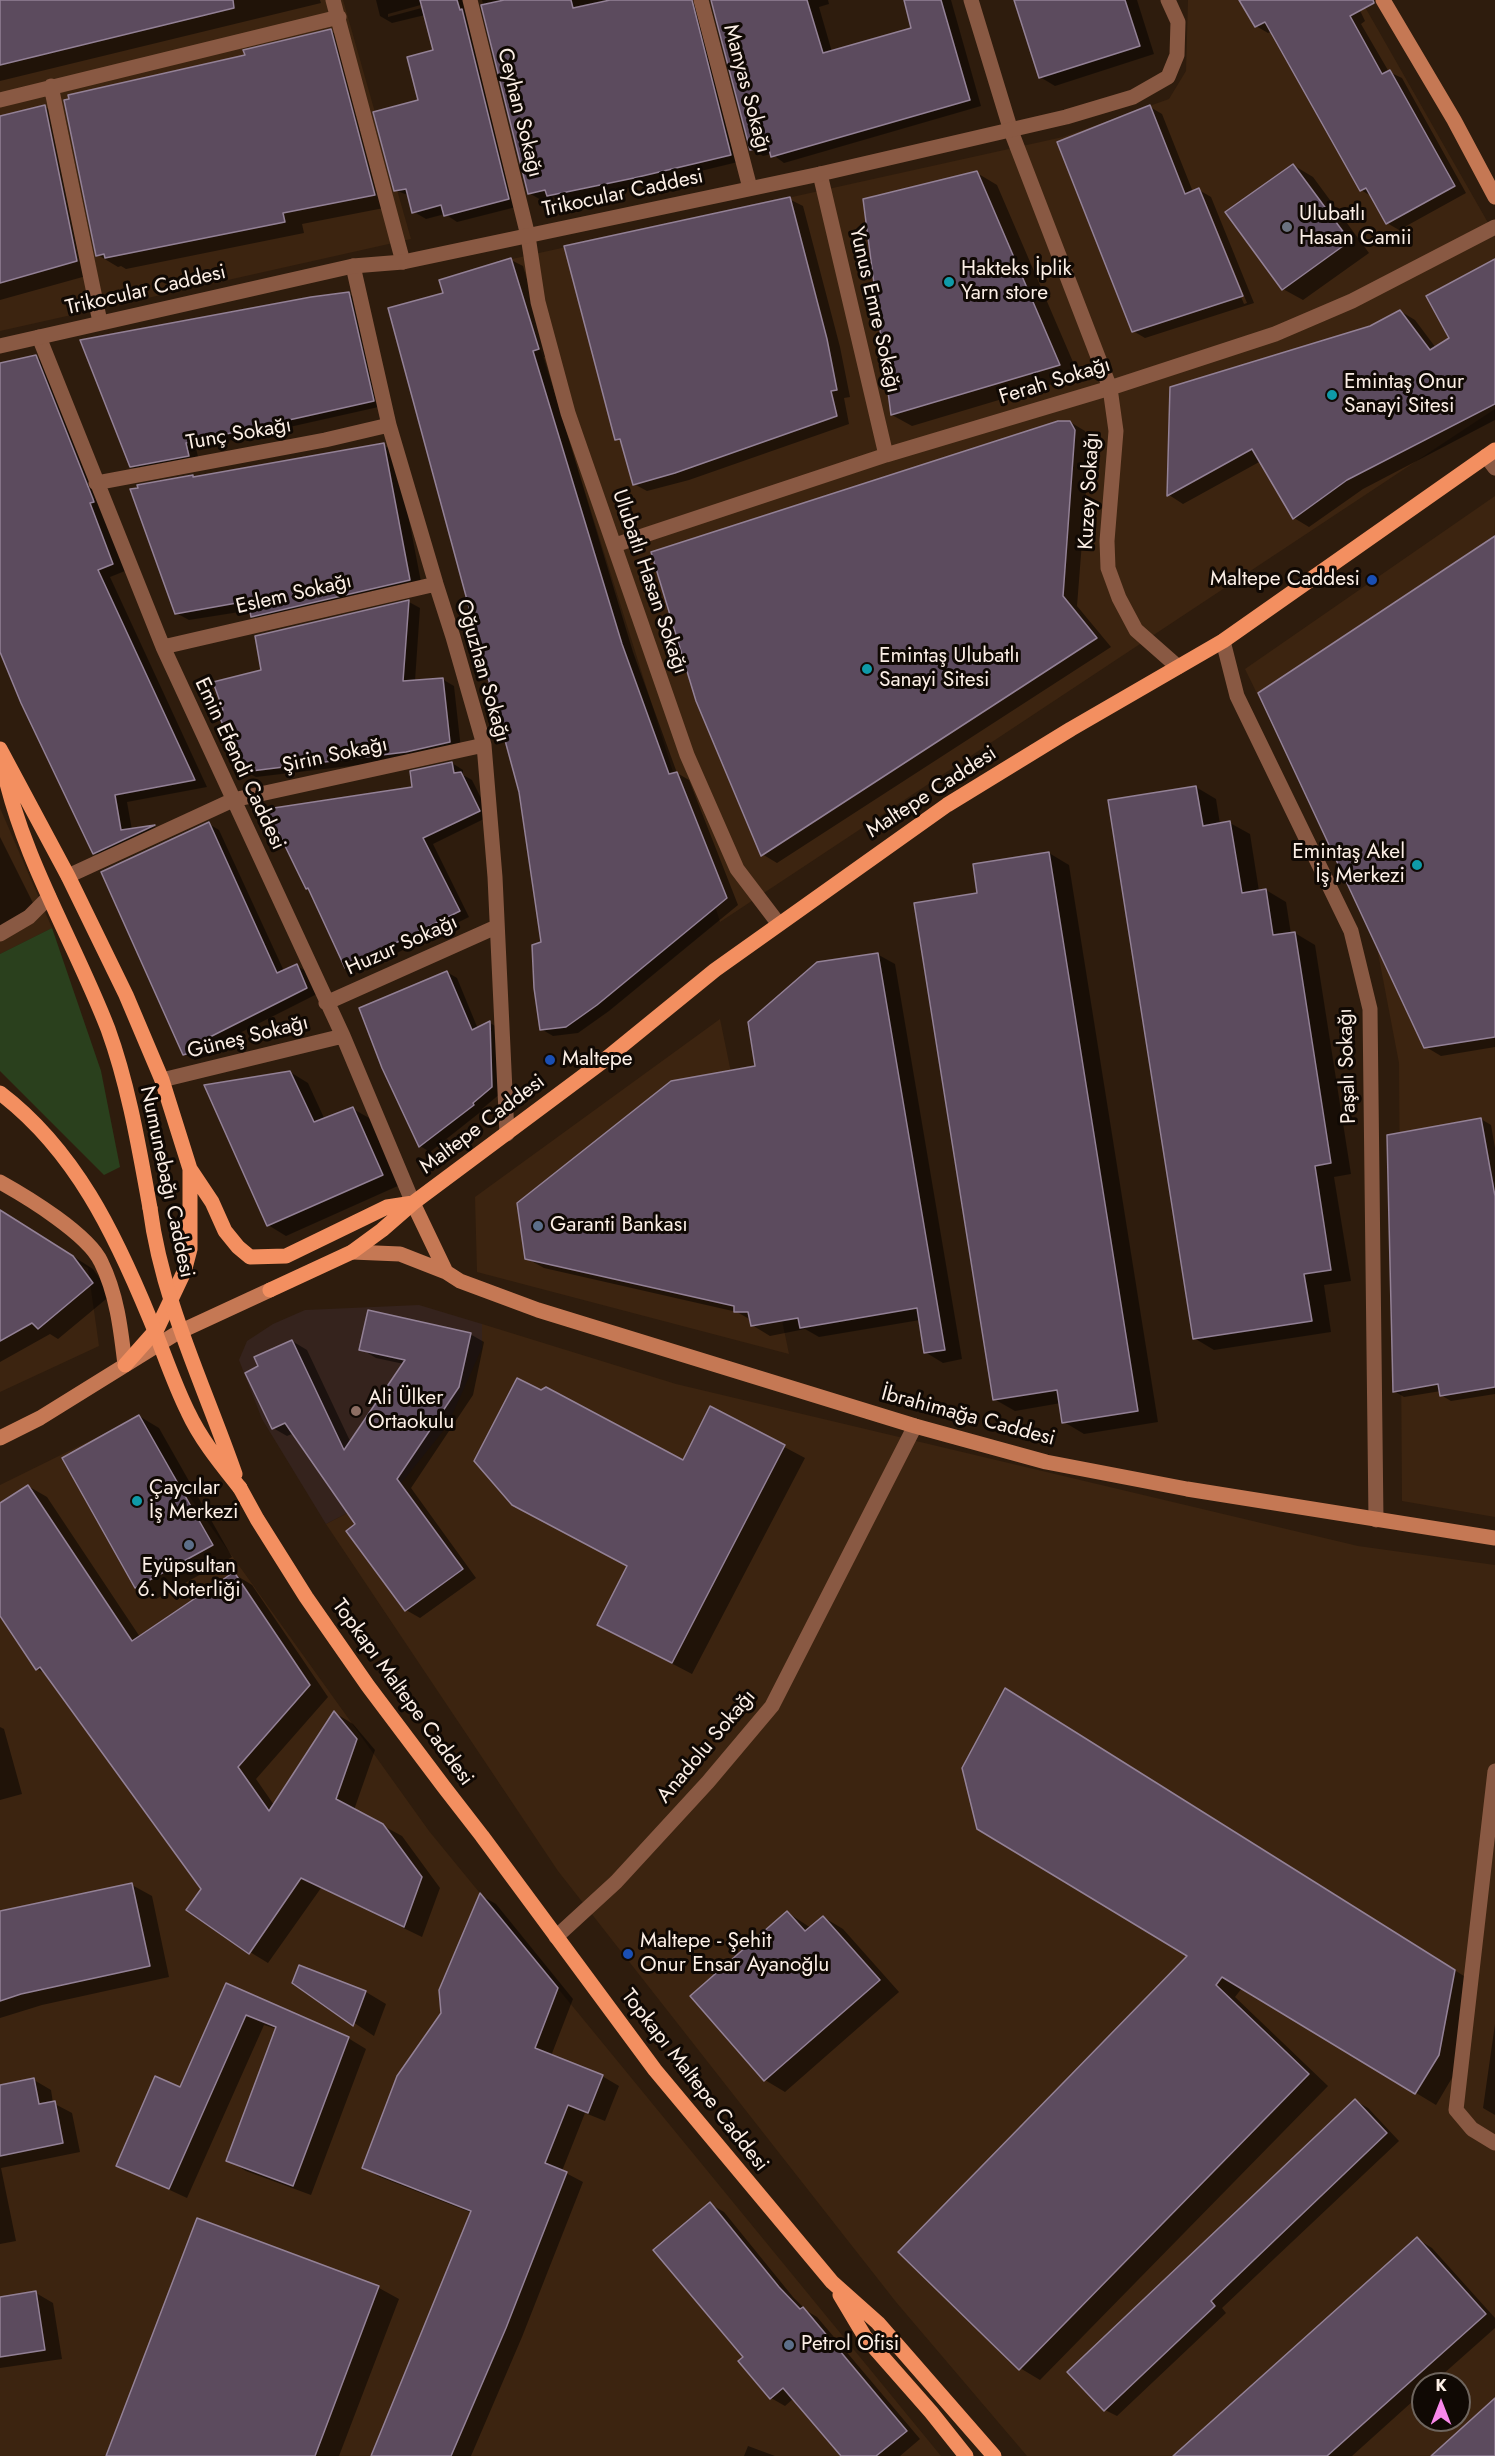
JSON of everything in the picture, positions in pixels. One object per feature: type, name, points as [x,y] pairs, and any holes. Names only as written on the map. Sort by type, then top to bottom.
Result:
[{"type":"main road","points":[[1383,0],[1454,120],[1495,197]]},
{"type":"main road","name":"Maltepe Caddesi","points":[[125,1365],[177,1333],[352,1252],[413,1203],[602,1062],[715,970],[947,805],[1071,729],[1223,641],[1492,458]]},
{"type":"main road","points":[[0,750],[68,876],[126,995],[162,1080],[190,1169],[212,1202],[225,1231],[238,1247],[250,1257],[286,1256],[387,1207],[413,1203],[446,1272]]},
{"type":"main road","name":"Numunebağı Caddesi","points":[[0,750],[10,799],[108,1031],[135,1122],[161,1271],[185,1345],[240,1488]]},
{"type":"main road","name":"Topkapı Maltepe Caddesi","points":[[0,1093],[47,1136],[82,1179],[119,1246],[188,1412],[209,1448],[240,1488],[306,1597],[404,1736],[483,1836],[655,2070],[832,2282],[878,2323],[994,2456]]},
{"type":"main road","points":[[0,1438],[40,1418],[125,1365],[157,1329],[184,1272],[190,1249],[190,1169]]},
{"type":"main road","points":[[0,1182],[58,1218],[100,1259],[119,1320],[125,1365]]},
{"type":"main road","name":"İbrahimağa Caddesi","points":[[352,1252],[400,1254],[446,1272],[460,1281],[538,1310],[915,1426],[1046,1462],[1186,1489],[1495,1538]]},
{"type":"main road","name":"Topkapı Maltepe Caddesi","points":[[832,2282],[865,2337],[966,2456]]},
{"type":"street","points":[[333,0],[403,262]]},
{"type":"street","name":"Ceyhan Sokağı","points":[[470,0],[528,236]]},
{"type":"street","name":"Manyas Sokağı","points":[[701,0],[750,188]]},
{"type":"street","name":"Kuzey Sokağı","points":[[971,0],[1011,131],[1110,388],[1116,431],[1107,541],[1108,568],[1119,598],[1136,630],[1178,667]]},
{"type":"street","name":"Trikocular Caddesi","points":[[0,346],[353,266],[403,262],[820,174],[1011,131],[1133,97],[1168,77],[1177,55],[1178,22],[1168,0]]},
{"type":"street","points":[[0,100],[339,17]]},
{"type":"street","points":[[51,86],[100,322]]},
{"type":"street","name":"Yunus Emre Sokağı","points":[[820,174],[886,455]]},
{"type":"street","name":"Ferah Sokağı","points":[[615,545],[886,455],[1110,388],[1275,334],[1352,301],[1495,227]]},
{"type":"street","name":"Ulubatlı Hasan Sokağı","points":[[528,236],[538,302],[568,413],[687,755],[737,869],[778,923]]},
{"type":"street","name":"Oğuzhan Sokağı","points":[[353,266],[389,425],[483,745],[495,877],[507,1134]]},
{"type":"street","name":"Emin Efendi Caddesi","points":[[39,337],[163,647],[343,1036],[413,1203]]},
{"type":"street","name":"Tunç Sokağı","points":[[96,483],[325,440],[389,425]]},
{"type":"street","name":"Eslem Sokağı","points":[[163,647],[436,584]]},
{"type":"street","name":"Paşalı Sokağı","points":[[1223,641],[1238,696],[1351,931],[1370,1008],[1376,1520]]},
{"type":"street","name":"Şirin Sokağı","points":[[68,876],[233,800],[483,745]]},
{"type":"street","points":[[0,934],[29,917],[50,897]]},
{"type":"street","name":"Huzur Sokağı","points":[[326,1003],[496,927]]},
{"type":"street","name":"Güneş Sokağı","points":[[162,1080],[343,1036]]},
{"type":"street","name":"Anadolu Sokağı","points":[[556,1937],[616,1882],[708,1782],[772,1706],[915,1426]]},
{"type":"street","points":[[1495,1771],[1456,2110],[1472,2129],[1495,2143]]},
{"type":"shaded area","points":[[0,0],[343,0],[411,239],[0,331]]},
{"type":"shaded area","points":[[1188,0],[1361,0],[1495,235],[1495,409],[720,922],[512,259],[1063,137],[1169,99],[1186,71]]},
{"type":"shaded area","points":[[1495,496],[1495,1517],[1402,1501],[1399,1063],[1374,932],[1245,669]]},
{"type":"shaded area","points":[[0,808],[52,928],[0,954]]},
{"type":"shaded area","points":[[720,1019],[789,1354],[477,1272],[475,1197]]},
{"type":"shaded area","points":[[0,1224],[88,1268],[99,1346],[0,1392]]},
{"type":"shaded area","name":"Ali Ülker Ortaokulu","points":[[419,1305],[482,1324],[482,1348],[447,1426],[399,1486],[326,1524],[262,1419],[239,1360],[247,1341],[273,1324],[305,1310]]},
{"type":"shaded area","points":[[482,1324],[676,1384],[1358,1546],[1495,1565],[1495,2456],[1027,2456],[896,2302],[558,1871],[326,1524],[399,1486],[482,1348]]},
{"type":"shaded area","points":[[134,1419],[429,1831],[941,2456],[0,2456],[0,1485]]},
{"type":"green space","points":[[52,928],[101,1071],[120,1167],[104,1175],[0,1071],[0,954]]},
{"type":"building","points":[[0,0],[233,0],[234,8],[0,65]]},
{"type":"building","points":[[420,0],[457,0],[460,10],[462,9],[509,199],[444,216],[441,205],[412,213],[406,189],[394,191],[373,112],[418,100],[407,57],[433,50]]},
{"type":"building","points":[[504,0],[571,0],[573,8],[610,0],[692,0],[731,155],[547,196],[545,190],[528,194],[481,5]]},
{"type":"building","points":[[711,0],[807,0],[823,53],[911,28],[904,0],[941,0],[970,100],[771,157],[768,146],[750,150]]},
{"type":"building","points":[[1014,0],[1125,0],[1140,46],[1039,78]]},
{"type":"building","points":[[1239,0],[1373,0],[1374,3],[1350,16],[1382,74],[1390,70],[1455,186],[1386,224],[1366,188],[1360,191],[1265,22],[1255,27]]},
{"type":"building","points":[[331,29],[375,195],[283,213],[285,222],[105,258],[104,254],[96,256],[64,100],[69,99],[68,95],[245,55],[243,50]]},
{"type":"building","points":[[45,105],[77,261],[0,283],[0,116]]},
{"type":"building","points":[[1150,105],[1185,194],[1199,188],[1243,296],[1132,332],[1057,142]]},
{"type":"building","name":"Ulubatlı Hasan Camii","points":[[1293,164],[1350,241],[1282,290],[1225,212]]},
{"type":"building","name":"Hakteks İplik Yarn store","points":[[977,171],[1060,365],[891,415],[863,199]]},
{"type":"building","points":[[790,197],[827,339],[837,390],[831,391],[837,416],[675,473],[633,485],[620,439],[615,440],[564,246]]},
{"type":"building","points":[[511,258],[539,349],[533,351],[622,644],[669,774],[677,772],[727,898],[597,1005],[566,1027],[540,1030],[534,988],[532,945],[541,942],[519,792],[388,308],[443,293],[439,280]]},
{"type":"building","name":"Emintaş Onur Sanayi Sitesi","points":[[1495,259],[1495,404],[1347,480],[1293,519],[1252,449],[1167,496],[1170,387],[1370,326],[1400,310],[1430,350],[1449,338],[1426,296]]},
{"type":"building","points":[[349,292],[374,401],[186,443],[189,456],[130,467],[80,340]]},
{"type":"building","points":[[36,355],[93,499],[94,502],[90,503],[113,564],[98,570],[195,780],[115,795],[121,830],[155,825],[93,854],[21,703],[0,652],[0,363]]},
{"type":"building","name":"Emintaş Ulubatlı Sanayi Sitesi","points":[[1058,421],[1070,421],[1075,430],[1063,596],[1097,638],[761,856],[696,701],[651,552]]},
{"type":"building","points":[[384,443],[410,580],[251,617],[248,601],[175,614],[130,489],[138,488],[137,485]]},
{"type":"building","name":"Emintaş Akel İş Merkezi","points":[[1495,536],[1495,1037],[1424,1048],[1258,693]]},
{"type":"building","points":[[409,600],[403,681],[443,678],[450,742],[406,752],[243,772],[217,711],[223,710],[213,682],[261,670],[255,636]]},
{"type":"building","points":[[452,762],[454,773],[461,772],[480,811],[423,838],[460,911],[345,968],[308,888],[306,889],[267,809],[412,787],[410,771]]},
{"type":"building","points":[[1196,786],[1203,826],[1230,821],[1242,893],[1266,889],[1273,935],[1295,932],[1331,1163],[1315,1166],[1331,1270],[1304,1274],[1312,1321],[1193,1339],[1108,800]]},
{"type":"building","points":[[209,822],[277,973],[297,964],[307,988],[202,1041],[205,1048],[183,1055],[101,872]]},
{"type":"building","points":[[1049,852],[1138,1411],[1062,1423],[1057,1390],[993,1400],[914,903],[977,893],[973,864]]},
{"type":"building","points":[[878,953],[945,1350],[924,1353],[917,1308],[800,1328],[798,1318],[751,1326],[748,1312],[734,1312],[734,1306],[525,1259],[517,1203],[671,1081],[755,1066],[748,1022],[817,962]]},
{"type":"building","points":[[447,971],[472,1030],[490,1021],[492,1087],[473,1103],[474,1105],[419,1147],[382,1068],[359,1008]]},
{"type":"building","points":[[290,1071],[314,1122],[353,1107],[383,1175],[267,1226],[204,1085]]},
{"type":"building","points":[[1481,1118],[1495,1196],[1495,1387],[1440,1396],[1438,1384],[1393,1392],[1387,1135]]},
{"type":"building","points":[[0,1210],[73,1256],[93,1283],[38,1329],[32,1323],[0,1341]]},
{"type":"building","points":[[368,1310],[471,1333],[459,1387],[397,1479],[463,1569],[405,1611],[346,1531],[355,1524],[285,1423],[272,1429],[245,1373],[258,1366],[254,1357],[292,1340],[344,1450],[405,1360],[359,1350]]},
{"type":"building","points":[[517,1378],[541,1390],[546,1387],[683,1460],[710,1406],[785,1445],[672,1663],[597,1625],[627,1566],[512,1505],[474,1461]]},
{"type":"building","name":"Çaycılar İş Merkezi","points":[[139,1415],[213,1545],[135,1588],[62,1458]]},
{"type":"building","points":[[28,1485],[132,1641],[234,1572],[310,1685],[238,1767],[269,1811],[334,1711],[357,1739],[336,1799],[383,1824],[422,1877],[404,1927],[301,1878],[249,1954],[186,1910],[201,1889],[40,1667],[36,1670],[0,1616],[0,1503]]},
{"type":"building","points":[[1005,1688],[1455,1970],[1439,2055],[1415,2094],[1222,1977],[1216,1985],[1309,2074],[1019,2370],[898,2252],[1187,1956],[977,1829],[962,1768]]},
{"type":"building","points":[[132,1883],[150,1966],[21,1994],[0,2001],[0,1911]]},
{"type":"building","points":[[480,1893],[558,1988],[535,2048],[603,2075],[588,2113],[568,2105],[545,2163],[567,2172],[506,2328],[451,2456],[371,2456],[471,2211],[362,2168],[397,2076],[441,2013],[439,1990]]},
{"type":"building","points":[[787,1911],[805,1931],[823,1916],[880,1980],[764,2081],[690,1996]]},
{"type":"building","points":[[299,1965],[366,1991],[353,2026],[292,1983]]},
{"type":"building","points":[[226,1983],[349,2037],[293,2186],[226,2161],[276,2027],[246,2015],[169,2189],[116,2166],[155,2076],[180,2087]]},
{"type":"building","points":[[34,2078],[39,2104],[55,2101],[63,2143],[0,2156],[0,2085]]},
{"type":"building","points":[[1355,2099],[1387,2133],[1211,2301],[1215,2306],[1104,2411],[1067,2372]]},
{"type":"building","points":[[710,2202],[779,2287],[800,2309],[803,2307],[907,2431],[876,2456],[841,2456],[783,2388],[770,2399],[738,2361],[743,2357],[653,2250]]},
{"type":"building","points":[[197,2218],[379,2286],[315,2456],[106,2456]]},
{"type":"building","points":[[1417,2237],[1486,2314],[1421,2372],[1411,2372],[1411,2381],[1327,2456],[1173,2456]]},
{"type":"building","points":[[36,2291],[45,2350],[0,2357],[0,2297]]},
{"type":"building","points":[[1495,2398],[1495,2456],[1431,2456],[1457,2432],[1471,2432],[1471,2420]]},
{"type":"place","name":"Ulubatlı Hasan Camii","points":[[1287,227]]},
{"type":"place","name":"Hakteks İplik Yarn store","points":[[949,282]]},
{"type":"place","name":"Emintaş Onur Sanayi Sitesi","points":[[1332,395]]},
{"type":"place","name":"Maltepe Caddesi","points":[[1372,580]]},
{"type":"place","name":"Emintaş Ulubatlı Sanayi Sitesi","points":[[867,669]]},
{"type":"place","name":"Emintaş Akel İş Merkezi","points":[[1417,865]]},
{"type":"place","name":"Maltepe","points":[[550,1060]]},
{"type":"place","name":"Garanti Bankası","points":[[538,1226]]},
{"type":"place","name":"Ali Ülker Ortaokulu","points":[[356,1411]]},
{"type":"place","name":"Çaycılar İş Merkezi","points":[[137,1501]]},
{"type":"place","name":"Eyüpsultan 6. Noterliği","points":[[189,1545]]},
{"type":"place","name":"Maltepe - Şehit Onur Ensar Ayanoğlu","points":[[628,1954]]},
{"type":"place","name":"Petrol Ofisi","points":[[789,2345]]}]
